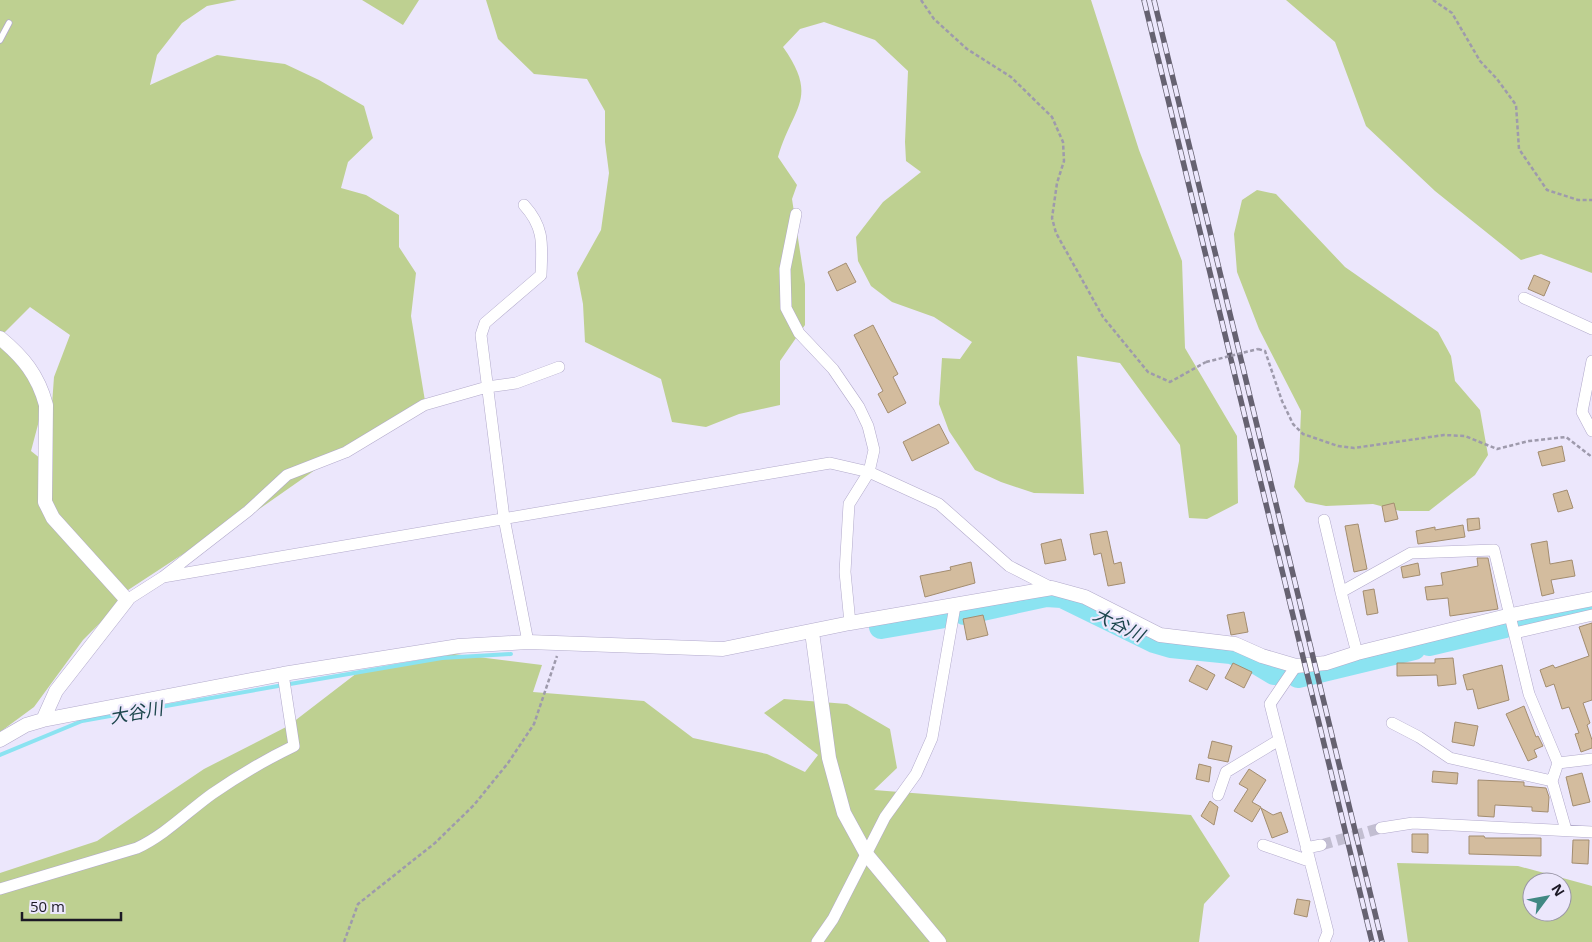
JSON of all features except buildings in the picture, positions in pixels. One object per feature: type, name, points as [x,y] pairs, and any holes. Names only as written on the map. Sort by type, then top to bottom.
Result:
[{"type":"street","points":[[524,205],[535,217],[542,236],[541,275],[485,323],[481,335],[486,387],[504,518],[528,642]]},
{"type":"street","points":[[796,214],[786,269],[786,308],[800,334],[833,369],[858,407],[868,426],[874,450],[869,472],[849,504],[845,572],[850,624]]},
{"type":"street","points":[[1524,298],[1592,329]]},
{"type":"street","points":[[0,338],[18,353],[33,371],[44,398],[45,502],[53,518],[127,600]]},
{"type":"street","points":[[1592,365],[1582,412],[1592,431]]},
{"type":"street","points":[[43,720],[56,691],[127,600],[163,577],[248,511],[287,476],[346,452],[424,405],[486,387],[516,383],[559,367]]},
{"type":"street","points":[[163,577],[830,462],[869,472],[939,504],[1009,566],[1052,588],[1084,598],[1160,635],[1235,644],[1262,656],[1296,666],[1326,663],[1357,653],[1511,616],[1592,599]]},
{"type":"street","points":[[1324,520],[1357,653]]},
{"type":"street","points":[[1341,592],[1411,552],[1494,550],[1529,694],[1558,763],[1552,782],[1566,830]]},
{"type":"street","points":[[0,740],[26,725],[43,720],[283,674],[459,646],[528,642],[723,648],[1052,588]]},
{"type":"street","points":[[817,942],[833,919],[867,855],[885,816],[916,774],[932,738],[955,606]]},
{"type":"street","points":[[1515,633],[1592,616]]},
{"type":"street","points":[[812,632],[829,758],[844,812],[867,855],[939,942]]},
{"type":"street","points":[[1296,666],[1270,704],[1328,932],[1324,942]]},
{"type":"street","points":[[0,889],[138,848],[151,842],[211,795],[262,762],[294,746],[283,674]]},
{"type":"street","points":[[1392,723],[1419,736],[1450,758],[1552,782]]},
{"type":"street","points":[[1218,795],[1226,772],[1279,740]]},
{"type":"street","points":[[1558,763],[1592,759]]},
{"type":"street","points":[[1381,828],[1413,823],[1592,832]]},
{"type":"street","points":[[1263,845],[1309,861]]},
{"type":"street","points":[[1306,848],[1321,845]]},
{"type":"lane","points":[[0,40],[9,23]]},
{"type":"path","points":[[921,0],[934,19],[960,43],[1011,77],[1052,117],[1064,142],[1064,161],[1057,183],[1052,218],[1066,253],[1103,317],[1148,372],[1170,382],[1206,362],[1258,350],[1265,351],[1276,386],[1293,424],[1303,434],[1338,446],[1354,448],[1444,435],[1465,436],[1497,449],[1528,441],[1566,437],[1592,457]]},
{"type":"path","points":[[1434,0],[1452,13],[1480,61],[1497,79],[1516,105],[1519,149],[1548,190],[1578,200],[1592,200]]},
{"type":"path","points":[[344,942],[358,904],[435,843],[474,805],[508,763],[534,724],[561,644]]},
{"type":"green space","points":[[0,0],[237,0],[207,6],[182,23],[157,55],[150,85],[217,55],[285,64],[319,80],[364,106],[373,138],[348,162],[341,188],[366,195],[399,215],[399,247],[416,273],[411,316],[425,401],[365,435],[245,519],[180,556],[122,594],[120,603],[83,640],[34,707],[0,732],[0,338],[45,398],[31,451],[41,459],[46,488],[54,377],[70,335],[30,307],[0,337]]},
{"type":"green space","points":[[362,0],[419,0],[403,25]]},
{"type":"green space","points":[[486,0],[1091,0],[1139,150],[1182,261],[1185,348],[1237,436],[1238,503],[1207,519],[1189,518],[1180,445],[1120,363],[1077,356],[1084,494],[1034,493],[1001,482],[975,470],[949,431],[939,404],[942,358],[960,359],[972,342],[934,317],[892,302],[871,286],[858,261],[856,237],[883,202],[921,172],[906,161],[908,71],[875,40],[824,22],[800,29],[783,47],[800,79],[801,91],[800,103],[778,157],[797,185],[792,199],[805,284],[805,325],[780,361],[780,405],[739,414],[706,427],[672,422],[661,379],[585,342],[583,304],[577,273],[601,230],[609,173],[605,142],[605,111],[587,79],[534,74],[498,39]]},
{"type":"green space","points":[[1286,0],[1592,0],[1592,273],[1541,254],[1521,260],[1435,191],[1366,126],[1335,42]]},
{"type":"green space","points":[[1257,190],[1276,194],[1345,267],[1438,332],[1451,356],[1455,381],[1480,410],[1488,455],[1475,475],[1429,511],[1400,511],[1373,504],[1326,506],[1306,502],[1294,487],[1299,461],[1301,411],[1259,329],[1237,272],[1234,234],[1242,200]]},
{"type":"green space","points":[[454,654],[542,665],[533,692],[644,701],[693,738],[767,754],[805,772],[818,755],[764,713],[784,699],[847,704],[890,729],[897,768],[874,790],[1191,815],[1230,876],[1204,904],[1199,942],[0,942],[0,873],[97,841],[204,769],[288,726],[357,673]]},
{"type":"green space","points":[[1397,863],[1518,866],[1540,872],[1522,872],[1522,922],[1572,922],[1572,881],[1592,886],[1592,942],[1408,942]]},
{"type":"waterway","name":"大谷川","points":[[964,613],[1046,595],[1062,596],[1154,641],[1171,646],[1231,652],[1249,658],[1274,673]]},
{"type":"waterway","name":"大谷川","points":[[1515,624],[1592,605]]},
{"type":"waterway","name":"大谷川","points":[[881,627],[945,616]]},
{"type":"waterway","name":"大谷川","points":[[1429,644],[1505,626]]},
{"type":"waterway","name":"大谷川","points":[[1298,676],[1414,648]]},
{"type":"waterway","name":"大谷川","points":[[290,684],[442,658],[511,654]]},
{"type":"waterway","name":"大谷川","points":[[0,755],[82,721],[278,686]]},
{"type":"tunnel","points":[[1321,845],[1381,828]]},
{"type":"railway","points":[[1144,0],[1372,942]]},
{"type":"railway","points":[[1154,0],[1382,942]]}]
